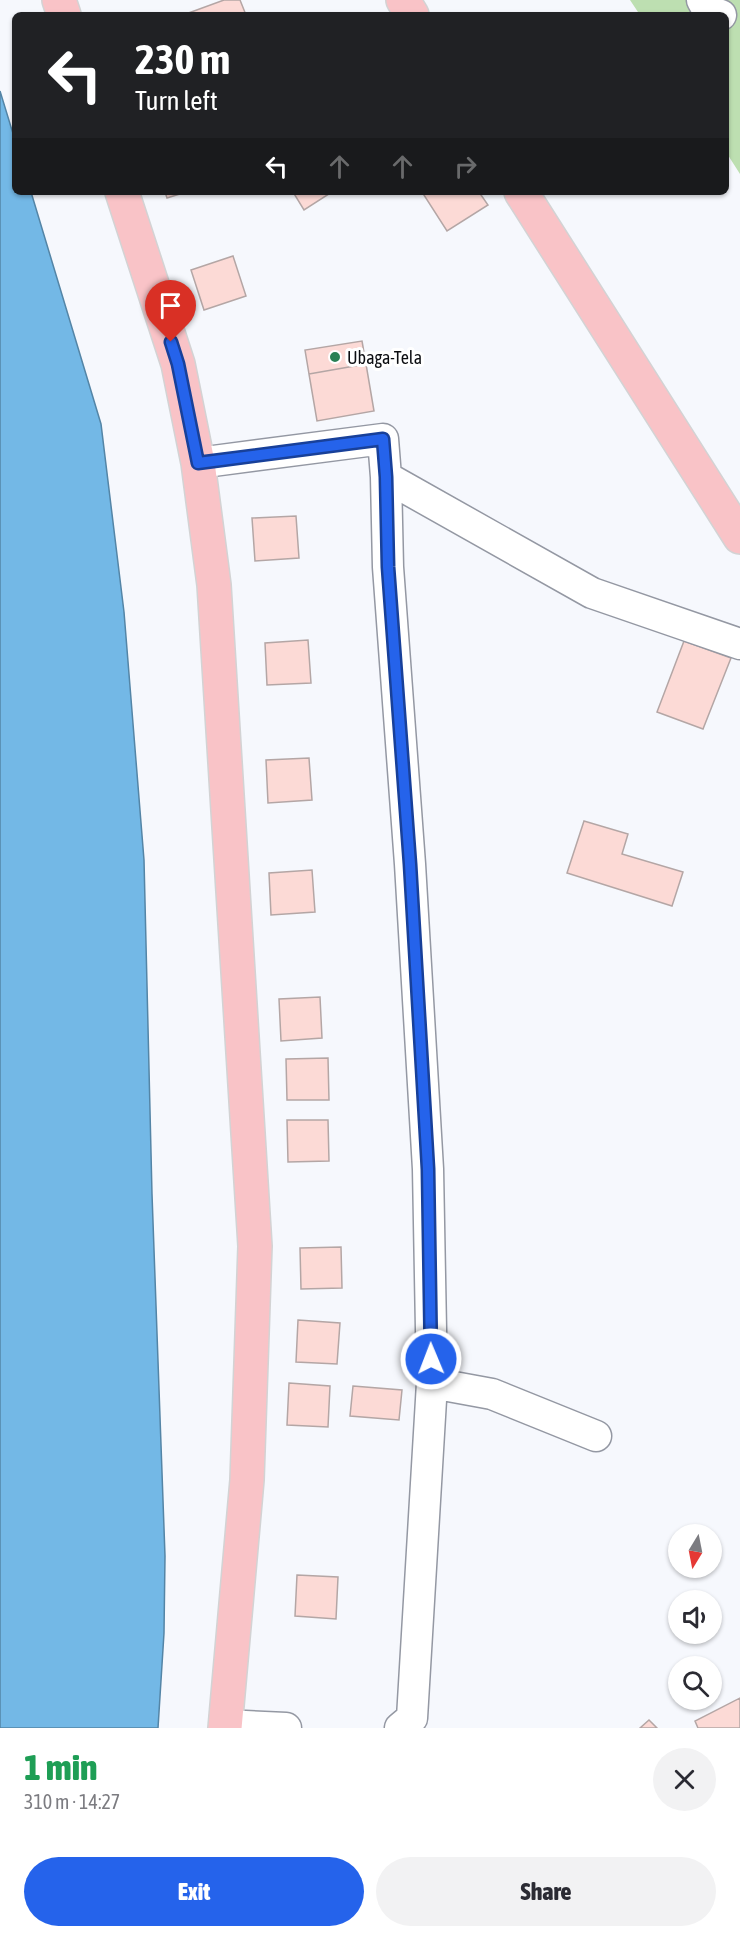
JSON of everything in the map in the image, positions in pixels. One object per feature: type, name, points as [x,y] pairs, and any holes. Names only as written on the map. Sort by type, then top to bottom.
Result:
[{"type":"main road","points":[[123,195],[178,364],[198,463],[214,585],[255,1246],[247,1480],[225,1726]]},
{"type":"main road","points":[[523,195],[740,537]]},
{"type":"street","points":[[702,0],[708,11],[711,12]]},
{"type":"street","points":[[198,463],[383,439],[388,567],[410,864],[428,1169],[432,1383],[412,1718],[400,1728]]},
{"type":"street","points":[[386,477],[592,593],[740,644]]},
{"type":"street","points":[[432,1383],[492,1394],[596,1436]]},
{"type":"street","points":[[225,1726],[286,1728]]},
{"type":"green space","points":[[630,0],[740,0],[740,174],[729,157],[729,12],[638,12]]},
{"type":"water","points":[[0,91],[12,130],[12,195],[32,195],[101,424],[124,612],[144,860],[152,1194],[165,1556],[164,1633],[158,1728],[0,1728]]},
{"type":"building","points":[[224,0],[240,0],[245,12],[191,12]]},
{"type":"building","points":[[295,195],[327,195],[304,210]]},
{"type":"building","points":[[424,195],[481,195],[488,205],[447,231]]},
{"type":"building","points":[[233,256],[246,296],[204,310],[191,270]]},
{"type":"building","name":"Ubaga-Tela","points":[[362,341],[366,364],[309,374],[305,350]]},
{"type":"building","points":[[366,364],[374,411],[317,421],[309,374]]},
{"type":"building","points":[[296,516],[299,558],[255,561],[252,518]]},
{"type":"building","points":[[308,640],[311,683],[267,685],[265,643]]},
{"type":"building","points":[[684,641],[731,658],[703,729],[657,712]]},
{"type":"building","points":[[309,758],[312,800],[268,803],[266,760]]},
{"type":"building","points":[[584,821],[628,834],[622,854],[683,872],[672,906],[567,873]]},
{"type":"building","points":[[312,870],[315,912],[271,915],[269,873]]},
{"type":"building","points":[[320,997],[322,1038],[281,1041],[279,999]]},
{"type":"building","points":[[328,1058],[329,1100],[287,1100],[286,1059]]},
{"type":"building","points":[[287,1120],[328,1120],[329,1161],[288,1162]]},
{"type":"building","points":[[341,1247],[342,1288],[301,1289],[300,1248]]},
{"type":"building","points":[[298,1320],[340,1323],[337,1364],[296,1362]]},
{"type":"building","points":[[289,1383],[330,1386],[328,1427],[287,1425]]},
{"type":"building","points":[[353,1386],[402,1390],[399,1420],[350,1416]]},
{"type":"building","points":[[297,1575],[338,1577],[336,1619],[295,1616]]},
{"type":"building","points":[[740,1698],[740,1728],[698,1728],[695,1721],[717,1710],[722,1710],[722,1707]]},
{"type":"building","points":[[649,1720],[657,1728],[640,1728]]},
{"type":"place","name":"Ubaga-Tela","points":[[335,357]]},
{"type":"route","points":[[171,342],[178,364],[198,463],[383,439],[388,567],[410,864],[428,1169],[431,1359]]}]
